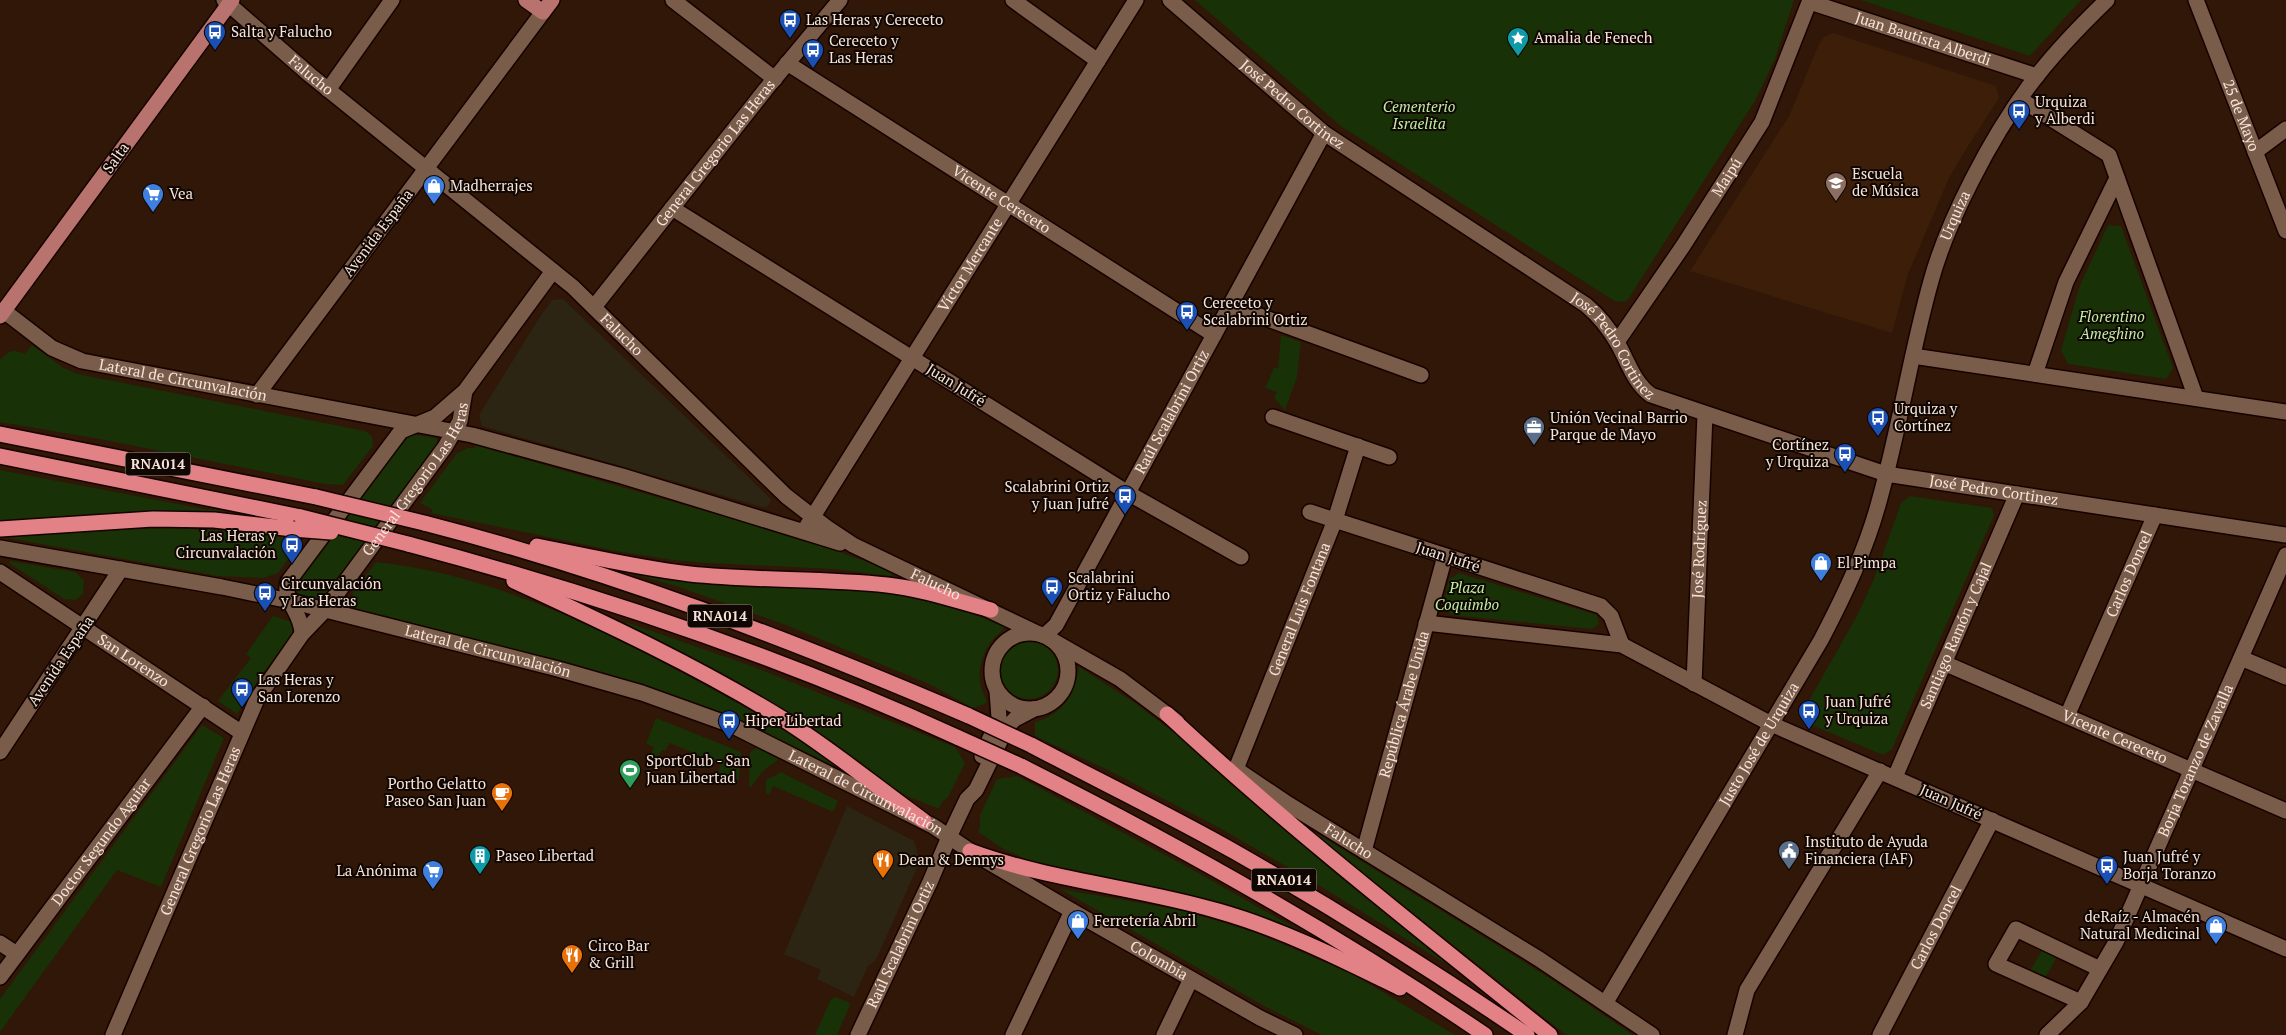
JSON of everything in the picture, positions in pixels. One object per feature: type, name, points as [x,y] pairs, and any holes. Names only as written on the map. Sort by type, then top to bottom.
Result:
[{"type":"highway","name":"RNA014","points":[[0,434],[316,497],[424,523],[565,564],[708,612],[817,653],[969,716],[1135,798],[1282,879],[1405,954],[1527,1035]]},
{"type":"highway","name":"RNA014","points":[[0,456],[297,523],[378,537],[469,560],[538,580],[676,625],[846,690],[1021,766],[1123,818],[1272,899],[1377,964],[1485,1035]]},
{"type":"highway","points":[[0,529],[152,519],[297,523]]},
{"type":"highway","points":[[464,534],[640,567],[691,574],[842,581],[890,586],[936,595],[991,610]]},
{"type":"highway","points":[[469,560],[596,618],[744,696],[808,736],[924,821]]},
{"type":"highway","points":[[1167,714],[1232,775],[1320,850],[1550,1035]]},
{"type":"highway","points":[[970,851],[1002,863],[1045,874],[1172,899],[1257,924],[1332,954],[1463,1020]]},
{"type":"main road","points":[[526,0],[547,6]]},
{"type":"main road","name":"Salta","points":[[2,314],[228,1]]},
{"type":"street","points":[[328,90],[392,0]]},
{"type":"street","points":[[673,0],[775,79]]},
{"type":"street","name":"General Gregorio Las Heras","points":[[594,307],[787,63],[840,0]]},
{"type":"street","points":[[1013,0],[1098,60]]},
{"type":"street","name":"Víctor Mercante","points":[[803,531],[1136,0]]},
{"type":"street","name":"José Pedro Cortinez","points":[[1170,0],[1324,133],[1596,313],[1618,342],[1642,389],[1651,395],[1886,474],[2286,535]]},
{"type":"street","name":"Urquiza","points":[[1886,474],[1931,280],[1948,234],[1974,177],[2020,99],[2037,76],[2063,45],[2107,0]]},
{"type":"street","name":"25 de Mayo","points":[[2196,0],[2286,231]]},
{"type":"street","name":"Falucho","points":[[228,1],[328,90],[553,271],[594,307],[786,496],[812,517],[839,536],[867,552],[1045,636],[1107,671],[1167,714],[1271,794],[1517,945],[1606,1002],[1652,1035]]},
{"type":"street","name":"Juan Bautista Alberdi","points":[[1810,1],[2037,76]]},
{"type":"street","name":"Maipú","points":[[1618,342],[1683,246],[1762,122],[1810,1]]},
{"type":"street","name":"Avenida España","points":[[257,394],[547,6]]},
{"type":"street","name":"Vicente Cereceto","points":[[787,63],[1214,335]]},
{"type":"street","points":[[2020,99],[2109,155],[2196,398]]},
{"type":"street","points":[[2255,152],[2286,129]]},
{"type":"street","name":"Raúl Scalabrini Ortiz","points":[[1045,636],[1056,625],[1324,133]]},
{"type":"street","points":[[2035,374],[2066,282],[2117,178]]},
{"type":"street","name":"Juan Jufré","points":[[672,208],[1128,493],[1242,557]]},
{"type":"street","name":"General Gregorio Las Heras","points":[[302,634],[300,619],[286,591],[288,582],[401,431],[435,418],[465,391],[553,271]]},
{"type":"street","points":[[1230,305],[1420,375]]},
{"type":"street","name":"Lateral de Circunvalación","points":[[2,314],[52,348],[72,358],[455,431],[622,476],[867,552]]},
{"type":"street","points":[[1913,356],[2286,412]]},
{"type":"street","name":"General Gregorio Las Heras","points":[[113,1035],[242,733],[266,684],[302,634],[324,610],[455,431],[463,408],[465,391]]},
{"type":"street","name":"José Rodríguez","points":[[1694,684],[1705,414]]},
{"type":"street","points":[[1273,417],[1389,457]]},
{"type":"street","name":"General Luis Fontana","points":[[1236,768],[1335,520],[1358,446]]},
{"type":"street","name":"Justo José de Urquiza","points":[[1606,1002],[1820,640],[1852,578],[1880,498],[1886,474]]},
{"type":"street","name":"Santiago Ramón y Cajal","points":[[1895,777],[2017,494]]},
{"type":"street","name":"Juan Jufré","points":[[1310,512],[1601,606],[1611,616],[1622,645]]},
{"type":"street","name":"Carlos Doncel","points":[[2067,716],[2155,515]]},
{"type":"street","name":"Lateral de Circunvalación","points":[[0,548],[290,601],[536,662],[669,702],[760,738],[924,821],[948,837]]},
{"type":"street","name":"Borja Toranzo de Zavalla","points":[[2046,1035],[2081,1002],[2116,942],[2286,555]]},
{"type":"street","name":"República Árabe Unida","points":[[1364,851],[1445,556]]},
{"type":"street","name":"Avenida España","points":[[0,752],[121,569]]},
{"type":"street","name":"San Lorenzo","points":[[0,572],[242,733]]},
{"type":"street","name":"Juan Jufré","points":[[1426,623],[1622,645],[1771,724],[2286,948]]},
{"type":"street","points":[[1028,632],[1045,636],[1062,651],[1066,660],[1067,679],[1059,696],[1043,707],[1023,709],[1004,699],[997,691],[992,680],[991,669],[994,658],[999,648],[1007,640],[1017,635],[1028,632]]},
{"type":"street","points":[[2241,658],[2286,677]]},
{"type":"street","name":"Vicente Cereceto","points":[[1944,663],[2286,810]]},
{"type":"street","name":"Raúl Scalabrini Ortiz","points":[[967,799],[968,786],[999,718],[997,691]]},
{"type":"street","name":"Doctor Segundo Aguiar","points":[[0,977],[202,706]]},
{"type":"street","name":"Raúl Scalabrini Ortiz","points":[[858,1035],[967,799],[976,790],[1007,727],[1015,719],[1034,709]]},
{"type":"street","points":[[1735,1035],[1747,990],[1880,771]]},
{"type":"street","name":"Carlos Doncel","points":[[1880,1035],[1992,820]]},
{"type":"street","name":"Colombia","points":[[948,837],[1191,979],[1295,1035]]},
{"type":"street","points":[[1013,1035],[1072,911]]},
{"type":"street","points":[[2081,1002],[1996,964],[2016,929],[2100,969]]},
{"type":"street","points":[[0,943],[17,954]]},
{"type":"street","points":[[1164,1035],[1191,979]]},
{"type":"shaded area","name":"Escuela de Música","points":[[1833,33],[1996,86],[1999,98],[1949,178],[1908,274],[1892,333],[1690,271],[1789,116],[1819,44],[1824,37]]},
{"type":"shaded area","points":[[563,299],[772,500],[766,508],[482,426],[479,415],[541,315],[552,300]]},
{"type":"shaded area","points":[[847,806],[914,841],[920,861],[876,960],[868,966],[854,997],[817,979],[821,970],[784,954]]},
{"type":"green space","name":"Cementerio Israelita","points":[[1195,0],[1794,0],[1775,59],[1755,101],[1627,301],[1616,302],[1342,127]]},
{"type":"green space","points":[[1861,0],[2081,0],[2030,56]]},
{"type":"green space","name":"Florentino Ameghino","points":[[2108,225],[2121,226],[2173,368],[2166,379],[2068,364],[2061,350],[2080,285]]},
{"type":"green space","points":[[1281,335],[1301,342],[1297,377],[1285,410],[1274,398],[1277,392],[1265,388],[1274,368],[1278,368]]},
{"type":"green space","points":[[32,345],[62,367],[78,374],[365,431],[372,436],[373,446],[343,485],[325,484],[105,440],[0,422],[0,360],[11,351],[25,354]]},
{"type":"green space","points":[[406,435],[436,438],[438,444],[325,597],[320,600],[299,594],[296,591],[296,583]]},
{"type":"green space","points":[[475,445],[796,537],[893,573],[891,576],[833,569],[673,560],[616,551],[431,513],[433,510],[420,503],[457,453],[468,448],[475,448]]},
{"type":"green space","points":[[0,470],[209,510],[213,509],[240,516],[0,524]]},
{"type":"green space","points":[[1910,496],[1992,508],[1994,515],[1892,749],[1883,755],[1807,723],[1803,711],[1858,614],[1874,579],[1901,503]]},
{"type":"green space","points":[[171,528],[289,534],[287,538],[300,543],[278,573],[263,578],[218,576],[8,538],[8,534]]},
{"type":"green space","points":[[10,561],[75,572],[84,580],[83,594],[75,600],[64,599],[9,563]]},
{"type":"green space","points":[[376,562],[419,568],[462,578],[544,606],[624,643],[739,704],[794,736],[847,772],[746,723],[651,688],[504,647],[354,611],[356,602],[352,598],[353,592]]},
{"type":"green space","points":[[623,571],[831,584],[922,597],[955,607],[1006,627],[994,638],[986,650],[981,665],[980,684],[987,703],[973,708],[929,684],[786,625],[676,586]]},
{"type":"green space","name":"Plaza Coquimbo","points":[[1459,573],[1597,615],[1599,624],[1592,629],[1451,615],[1443,605],[1449,579]]},
{"type":"green space","points":[[273,616],[290,621],[293,627],[292,634],[259,679],[237,714],[218,701],[251,658],[246,654]]},
{"type":"green space","points":[[626,622],[749,665],[955,747],[965,763],[948,797],[942,802],[939,809],[907,796],[626,624]]},
{"type":"green space","points":[[1029,641],[1045,646],[1053,654],[1058,670],[1053,686],[1045,694],[1029,699],[1013,694],[1005,686],[1000,670],[1005,654],[1013,646]]},
{"type":"green space","points":[[1079,667],[1135,703],[1181,738],[1461,973],[1320,886],[1218,827],[1110,771],[1035,736],[1035,722],[1053,714],[1071,695]]},
{"type":"green space","points":[[656,718],[741,752],[739,780],[718,773],[721,764],[669,743],[666,751],[662,750],[658,757],[650,756],[654,747],[646,744]]},
{"type":"green space","points":[[202,725],[224,738],[161,887],[117,870],[0,1032],[0,999]]},
{"type":"green space","points":[[756,748],[779,759],[762,772],[751,787],[749,786],[750,752]]},
{"type":"green space","points":[[781,772],[838,801],[833,812],[773,786],[769,795],[766,793],[766,780]]},
{"type":"green space","points":[[1017,776],[1193,870],[1316,940],[1046,869],[1002,848],[978,832],[980,828],[980,815],[997,779]]},
{"type":"green space","points":[[1303,825],[1545,975],[1633,1035],[1566,1035]]},
{"type":"green space","points":[[1060,889],[1181,910],[1254,932],[1352,974],[1455,1035],[1322,1035],[1266,1007]]},
{"type":"green space","points":[[2043,948],[2058,955],[2044,980],[2029,973]]},
{"type":"green space","points":[[836,997],[848,1002],[850,1005],[837,1035],[815,1035],[831,999]]},
{"type":"place","name":"Las Heras y Cereceto","points":[[790,39]]},
{"type":"place","name":"Salta y Falucho","points":[[215,51]]},
{"type":"place","name":"Amalia de Fenech","points":[[1518,57]]},
{"type":"place","name":"Cereceto y Las Heras","points":[[813,69]]},
{"type":"place","name":"Urquiza y Alberdi","points":[[2019,130]]},
{"type":"place","name":"Escuela de Música","points":[[1836,202]]},
{"type":"place","name":"Madherrajes","points":[[434,205]]},
{"type":"place","name":"Vea","points":[[153,213]]},
{"type":"place","name":"Cereceto y Scalabrini Ortiz","points":[[1187,331]]},
{"type":"place","name":"Urquiza y Cortínez","points":[[1878,437]]},
{"type":"place","name":"Unión Vecinal Barrio Parque de Mayo","points":[[1534,446]]},
{"type":"place","name":"Cortínez y Urquiza","points":[[1845,473]]},
{"type":"place","name":"Scalabrini Ortiz y Juan Jufré","points":[[1125,515]]},
{"type":"place","name":"Las Heras y Circunvalación","points":[[292,564]]},
{"type":"place","name":"El Pimpa","points":[[1821,582]]},
{"type":"place","name":"Scalabrini Ortiz y Falucho","points":[[1052,606]]},
{"type":"place","name":"Circunvalación y Las Heras","points":[[265,612]]},
{"type":"place","name":"Las Heras y San Lorenzo","points":[[242,708]]},
{"type":"place","name":"Juan Jufré y Urquiza","points":[[1809,730]]},
{"type":"place","name":"Hiper Libertad","points":[[729,740]]},
{"type":"place","name":"SportClub - San Juan Libertad","points":[[630,789]]},
{"type":"place","name":"Portho Gelatto Paseo San Juan","points":[[502,812]]},
{"type":"place","name":"Instituto de Ayuda Financiera (IAF)","points":[[1789,870]]},
{"type":"place","name":"Paseo Libertad","points":[[480,875]]},
{"type":"place","name":"Dean & Dennys","points":[[883,879]]},
{"type":"place","name":"Juan Jufré y Borja Toranzo","points":[[2107,885]]},
{"type":"place","name":"La Anónima","points":[[433,890]]},
{"type":"place","name":"Ferretería Abril","points":[[1078,940]]},
{"type":"place","name":"deRaíz - Almacén Natural Medicinal","points":[[2216,945]]},
{"type":"place","name":"Circo Bar & Grill","points":[[572,974]]}]
